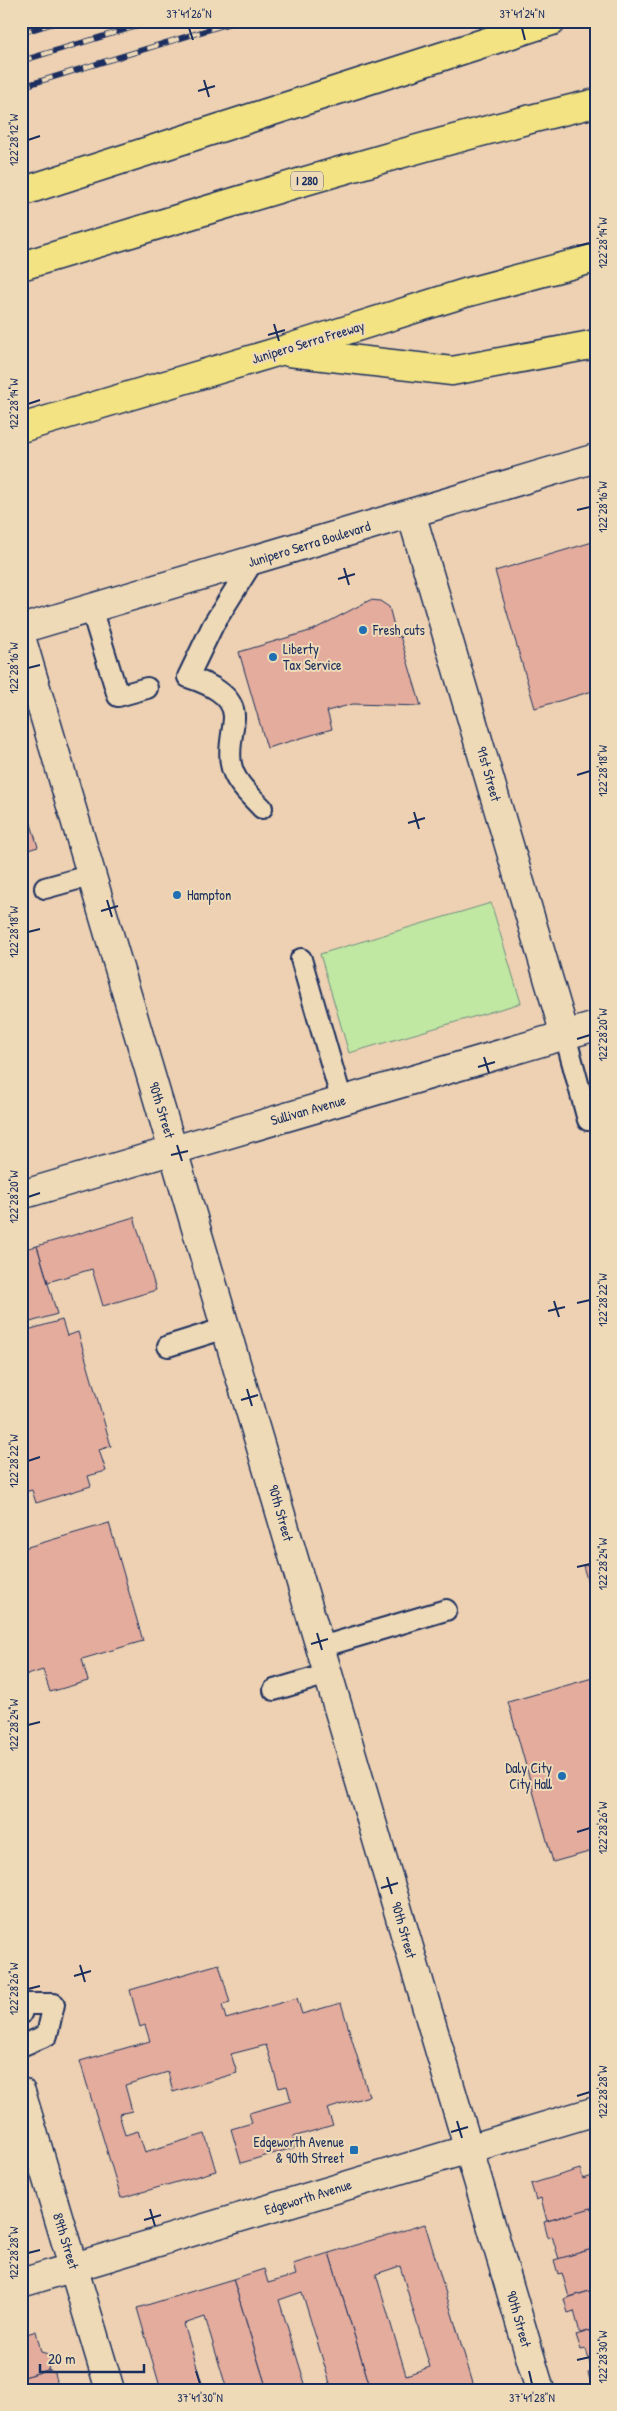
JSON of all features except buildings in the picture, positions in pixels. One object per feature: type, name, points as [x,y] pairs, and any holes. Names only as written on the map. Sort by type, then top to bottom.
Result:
[{"type":"highway","points":[[21,192],[552,21]]},
{"type":"highway","name":"I 280","points":[[21,266],[400,153],[471,133],[596,103]]},
{"type":"highway","name":"Junipero Serra Freeway","points":[[21,428],[280,351],[466,293],[596,258]]},
{"type":"highway","points":[[280,351],[452,371],[596,344]]},
{"type":"street","name":"Junipero Serra Boulevard","points":[[21,629],[596,458]]},
{"type":"street","name":"91st Street","points":[[411,513],[565,1035]]},
{"type":"street","name":"90th Street","points":[[21,636],[540,2390]]},
{"type":"street","name":"Sullivan Avenue","points":[[21,1194],[596,1026]]},
{"type":"street","name":"89th Street","points":[[21,2092],[110,2390]]},
{"type":"street","name":"Edgeworth Avenue","points":[[21,2283],[596,2111]]},
{"type":"lane","points":[[253,560],[212,626],[188,677],[210,684],[226,697],[234,716],[230,741],[231,765],[240,784],[262,808]]},
{"type":"lane","points":[[92,608],[118,696],[147,688]]},
{"type":"lane","points":[[45,888],[92,875]]},
{"type":"lane","points":[[301,959],[342,1100]]},
{"type":"lane","points":[[565,1035],[588,1120]]},
{"type":"lane","points":[[168,1346],[226,1328]]},
{"type":"lane","points":[[320,1647],[446,1610]]},
{"type":"lane","points":[[274,1690],[328,1674]]},
{"type":"lane","points":[[21,2014],[24,2004],[54,2004],[48,2035],[21,2046]]},
{"type":"green space","points":[[491,903],[521,1003],[349,1053],[320,954]]},
{"type":"railway","points":[[21,33],[61,21]]},
{"type":"railway","points":[[21,61],[154,21]]},
{"type":"railway","points":[[21,87],[237,21]]},
{"type":"place","name":"Fresh cuts","points":[[363,630]]},
{"type":"place","name":"Liberty Tax Service","points":[[273,657]]},
{"type":"place","name":"Hampton","points":[[177,895]]},
{"type":"place","name":"Daly City City Hall","points":[[562,1776]]},
{"type":"place","name":"Edgeworth Avenue & 90th Street","points":[[354,2150]]}]
